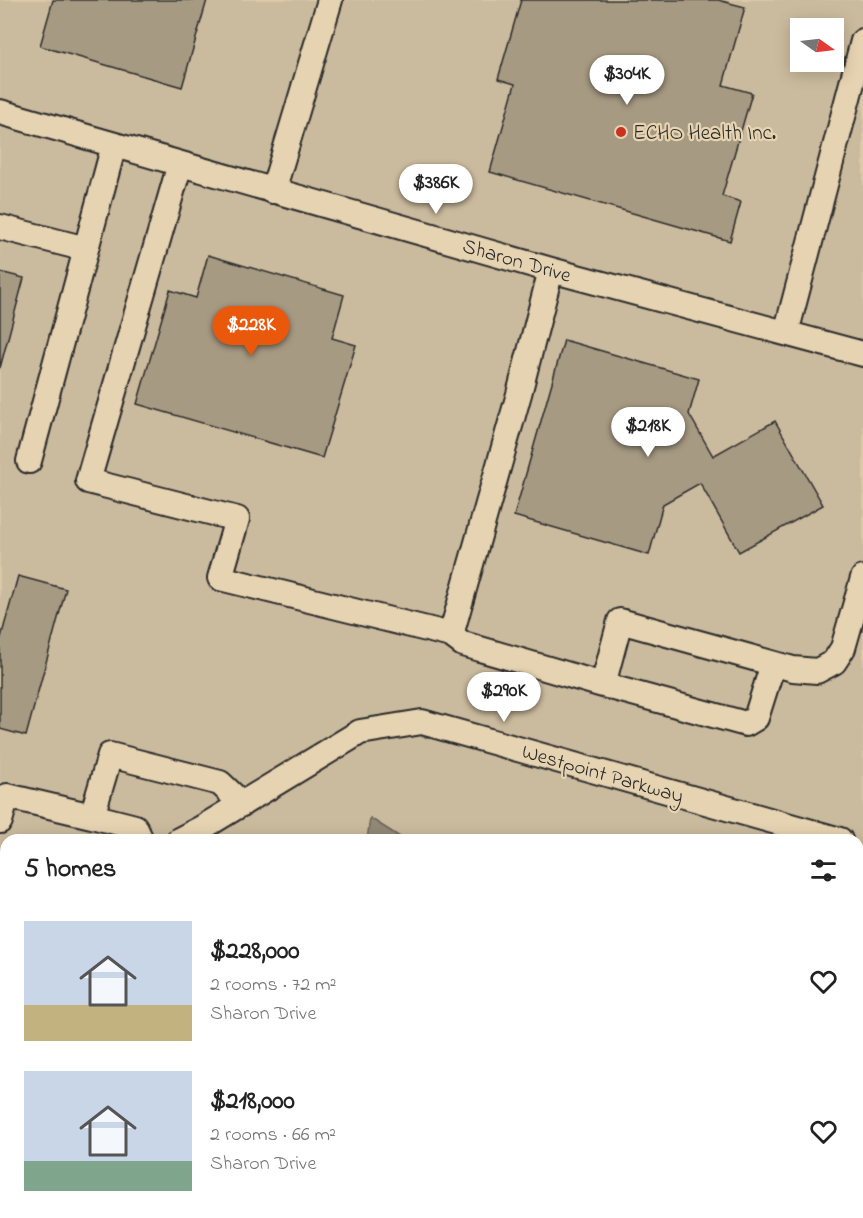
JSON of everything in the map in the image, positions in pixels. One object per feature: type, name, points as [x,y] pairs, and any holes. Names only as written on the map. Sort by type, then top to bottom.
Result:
[{"type":"street","points":[[273,191],[330,0]]},
{"type":"street","points":[[786,333],[858,75],[863,41]]},
{"type":"street","name":"Sharon Drive","points":[[0,112],[551,270],[863,354]]},
{"type":"street","points":[[29,461],[114,145]]},
{"type":"street","points":[[180,164],[88,481],[237,519],[220,578],[451,635],[464,644],[746,724],[756,718],[773,664]]},
{"type":"street","points":[[0,227],[86,249]]},
{"type":"street","points":[[451,635],[519,394],[551,270]]},
{"type":"street","points":[[603,685],[621,621],[773,664],[817,671],[834,663],[843,648],[863,578]]},
{"type":"street","name":"Westpoint Parkway","points":[[204,834],[242,804],[360,732],[422,722],[819,834]]},
{"type":"street","points":[[92,816],[110,755],[220,783],[242,804]]},
{"type":"street","points":[[0,821],[7,796],[135,827],[138,834]]},
{"type":"shaded area","points":[[0,0],[863,0],[863,834],[0,834]]},
{"type":"shaded area","points":[[370,818],[395,834],[368,834]]},
{"type":"building","points":[[53,0],[207,0],[182,87],[40,46]]},
{"type":"building","name":"ECHO Health Inc.","points":[[521,0],[718,0],[745,7],[723,85],[752,93],[722,196],[741,202],[730,241],[490,172],[515,84],[498,79]]},
{"type":"building","points":[[208,255],[344,295],[332,338],[356,345],[322,458],[137,404],[170,290],[196,298]]},
{"type":"building","points":[[0,272],[24,278],[0,368]]},
{"type":"building","points":[[564,340],[699,379],[689,414],[713,456],[775,421],[823,505],[739,552],[700,483],[663,504],[649,555],[514,516]]},
{"type":"building","points":[[18,576],[66,589],[26,736],[0,729],[0,641]]},
{"type":"place","name":"ECHO Health Inc.","points":[[621,132]]}]
